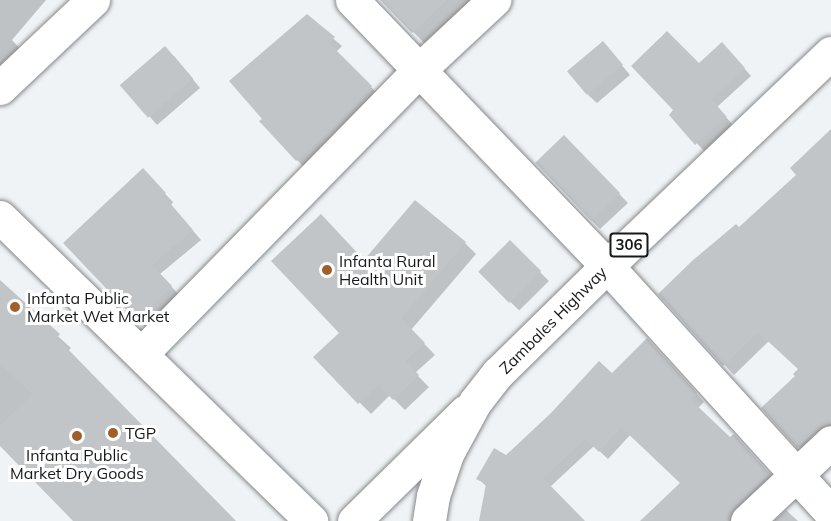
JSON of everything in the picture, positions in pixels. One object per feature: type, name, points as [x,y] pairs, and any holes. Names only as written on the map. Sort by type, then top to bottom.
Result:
[{"type":"street","points":[[0,88],[93,0]]},
{"type":"street","points":[[352,0],[607,266],[831,513]]},
{"type":"street","points":[[141,354],[419,70],[494,0]]},
{"type":"street","name":"Zambales Highway","points":[[429,521],[433,496],[447,454],[475,402],[521,350],[831,53]]},
{"type":"street","points":[[0,217],[311,521]]},
{"type":"street","points":[[354,521],[475,402]]},
{"type":"street","points":[[747,521],[831,441]]},
{"type":"building","points":[[380,0],[447,0],[412,33]]},
{"type":"building","points":[[307,14],[335,37],[329,43],[372,86],[329,132],[296,161],[259,121],[262,119],[229,81]]},
{"type":"building","points":[[667,31],[699,63],[722,42],[745,68],[711,99],[727,117],[695,145],[669,115],[673,110],[631,66]]},
{"type":"building","points":[[603,41],[623,65],[587,95],[567,71]]},
{"type":"building","points":[[165,46],[193,78],[148,118],[120,85]]},
{"type":"building","points":[[831,129],[831,424],[819,428],[797,448],[761,408],[795,376],[793,374],[798,369],[758,332],[723,366],[658,294],[692,261],[736,224],[739,227],[796,175],[790,168]]},
{"type":"building","points":[[564,135],[620,193],[591,221],[535,163]]},
{"type":"building","points":[[143,168],[166,193],[163,195],[193,230],[152,265],[172,286],[136,320],[63,243]]},
{"type":"building","points":[[415,200],[466,242],[401,318],[425,343],[405,361],[419,375],[393,400],[379,385],[358,404],[313,357],[339,333],[271,261],[321,214],[364,260]]},
{"type":"building","points":[[510,240],[541,271],[509,303],[478,272]]},
{"type":"building","name":"Infanta Public Market Dry Goods","points":[[0,280],[60,334],[57,338],[236,521],[73,521],[0,446],[0,426],[33,394],[0,364]]},
{"type":"building","points":[[647,338],[697,393],[690,399],[730,437],[734,434],[770,474],[734,507],[729,521],[640,521],[680,483],[621,427],[599,452],[585,439],[543,478],[585,521],[479,521],[486,484],[476,479],[494,448],[506,455],[551,413],[599,361],[612,373]]},
{"type":"building","points":[[786,510],[798,521],[774,521]]},
{"type":"place","name":"Infanta Rural Health Unit","points":[[327,270]]},
{"type":"place","name":"Infanta Public Market Wet Market","points":[[15,307]]},
{"type":"place","name":"TGP","points":[[113,433]]},
{"type":"place","name":"Infanta Public Market Dry Goods","points":[[77,436]]}]
